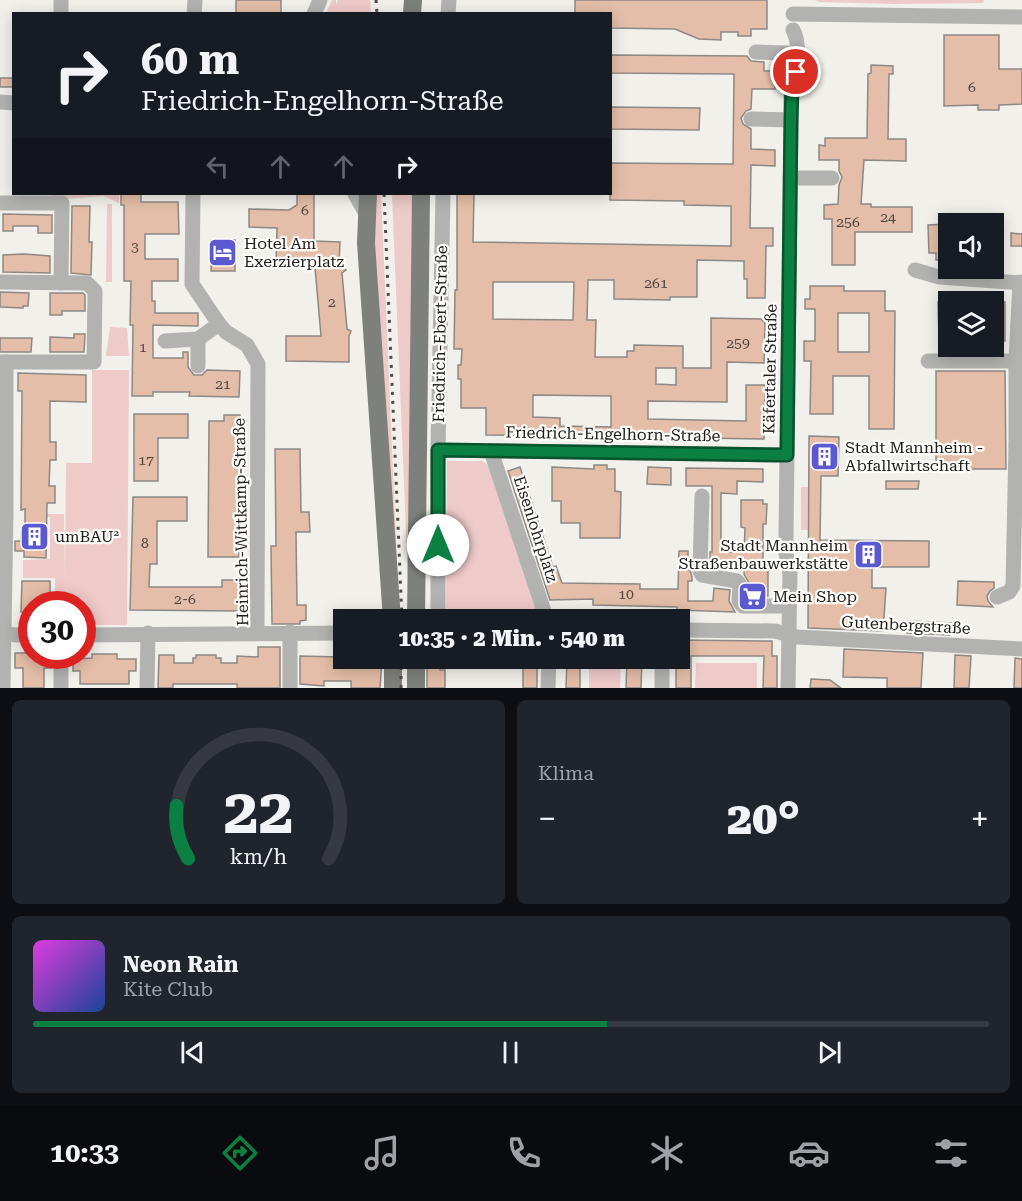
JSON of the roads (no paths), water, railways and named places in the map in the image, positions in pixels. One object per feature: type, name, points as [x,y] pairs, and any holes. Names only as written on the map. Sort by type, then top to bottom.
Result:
[{"type":"main road","points":[[368,195],[366,214],[368,278],[391,609]]},
{"type":"main road","name":"Friedrich-Ebert-Straße","points":[[416,609],[421,195]]},
{"type":"main road","points":[[393,669],[393,688]]},
{"type":"main road","points":[[416,669],[416,688]]},
{"type":"street","points":[[794,7],[1022,17]]},
{"type":"street","name":"Käfertaler Straße","points":[[792,87],[787,67],[794,7]]},
{"type":"street","name":"Käfertaler Straße","points":[[788,688],[790,573],[786,554],[786,535],[790,178],[792,87],[797,53],[796,36],[793,30]]},
{"type":"street","points":[[756,52],[788,53]]},
{"type":"street","points":[[751,119],[791,120]]},
{"type":"street","points":[[790,178],[832,178]]},
{"type":"street","points":[[165,341],[198,339],[219,324],[192,284],[193,195]]},
{"type":"street","points":[[356,195],[366,214]]},
{"type":"street","points":[[421,230],[430,220],[442,195]]},
{"type":"street","name":"Friedrich-Ebert-Straße","points":[[438,609],[438,450],[443,195]]},
{"type":"street","points":[[0,203],[62,203],[61,283]]},
{"type":"street","points":[[915,270],[939,277],[1021,283],[1016,361],[1019,445],[1013,586],[1009,592],[997,597]]},
{"type":"street","points":[[0,282],[87,283],[95,291],[94,362],[3,362],[3,688]]},
{"type":"street","name":"Heinrich-Wittkamp-Straße","points":[[219,324],[226,332],[247,345],[258,364],[257,633],[333,633]]},
{"type":"street","points":[[198,339],[198,366]]},
{"type":"street","points":[[419,350],[427,343],[440,342]]},
{"type":"street","points":[[928,361],[1016,361]]},
{"type":"street","name":"Friedrich-Engelhorn-Straße","points":[[438,450],[787,455]]},
{"type":"street","name":"Eisenlohrplatz","points":[[491,451],[543,609]]},
{"type":"street","points":[[702,496],[700,571],[702,575],[735,579],[740,585],[739,600],[743,606],[789,606]]},
{"type":"street","name":"Gutenbergstraße","points":[[690,630],[776,631],[797,637],[1022,649]]},
{"type":"street","points":[[2,632],[18,635]]},
{"type":"street","points":[[147,688],[148,633]]},
{"type":"street","points":[[96,635],[257,633]]},
{"type":"street","points":[[290,633],[290,688]]},
{"type":"street","points":[[61,669],[61,688]]},
{"type":"street","points":[[548,688],[549,669]]},
{"type":"street","points":[[662,669],[662,688]]},
{"type":"railway","points":[[376,0],[377,12]]},
{"type":"railway","points":[[384,195],[402,609]]},
{"type":"railway","points":[[401,669],[401,688]]},
{"type":"place","name":"Hotel Am Exerzierplatz","points":[[223,252]]},
{"type":"place","name":"Stadt Mannheim - Abfallwirtschaft","points":[[824,456]]},
{"type":"place","name":"umBAU²","points":[[34,536]]},
{"type":"place","name":"Stadt Mannheim Straßenbauwerkstätte","points":[[869,554]]},
{"type":"place","name":"Mein Shop","points":[[752,596]]}]
